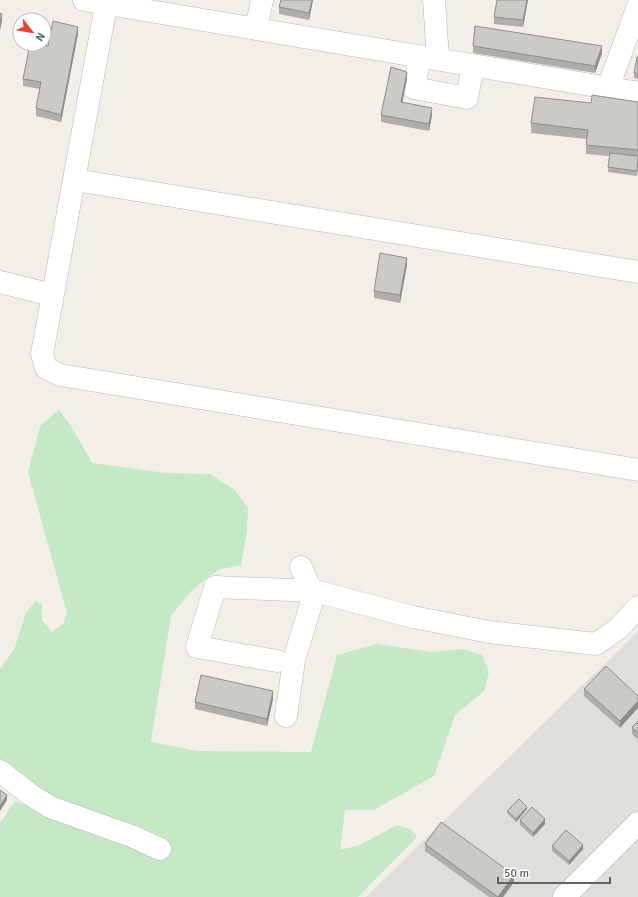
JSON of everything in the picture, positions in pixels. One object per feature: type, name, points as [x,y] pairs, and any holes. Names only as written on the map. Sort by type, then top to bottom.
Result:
[{"type":"street","points":[[84,0],[106,2],[256,29],[638,93]]},
{"type":"street","points":[[256,29],[262,0]]},
{"type":"street","points":[[434,0],[429,58],[414,88],[467,98],[473,65]]},
{"type":"street","points":[[106,2],[75,180],[42,354],[46,368],[60,375],[638,470]]},
{"type":"street","points":[[608,88],[638,6]]},
{"type":"street","points":[[75,180],[638,272]]},
{"type":"street","points":[[0,282],[52,295]]},
{"type":"street","points":[[301,567],[309,586],[315,591]]},
{"type":"street","points":[[277,660],[197,647],[215,587],[315,591],[413,617],[489,632],[596,644],[618,628],[638,607]]},
{"type":"street","points":[[286,716],[294,660],[315,591]]},
{"type":"street","points":[[0,771],[30,795],[50,807],[115,830],[160,849]]},
{"type":"street","points":[[564,897],[638,823]]},
{"type":"shaded area","points":[[638,631],[638,897],[366,897]]},
{"type":"green space","points":[[59,410],[71,426],[92,463],[165,473],[210,474],[235,490],[248,508],[247,531],[241,565],[218,570],[191,591],[171,616],[151,742],[198,751],[311,752],[337,655],[377,644],[431,652],[463,649],[482,655],[489,672],[484,691],[455,715],[434,776],[374,810],[345,810],[340,850],[360,845],[397,825],[411,830],[417,837],[358,897],[0,897],[0,823],[15,801],[113,837],[0,761],[0,669],[14,650],[26,612],[36,601],[42,604],[42,620],[52,632],[63,624],[67,613],[28,472],[40,426]]},
{"type":"building","points":[[281,0],[312,0],[309,13],[279,7]]},
{"type":"building","points":[[497,0],[527,0],[523,20],[494,17]]},
{"type":"building","points":[[53,21],[78,27],[61,115],[36,108],[41,82],[23,79],[28,52],[52,52]]},
{"type":"building","points":[[475,26],[602,46],[595,66],[473,46]]},
{"type":"building","points":[[638,57],[638,74],[634,73]]},
{"type":"building","points":[[391,67],[407,72],[401,102],[432,108],[429,124],[381,115]]},
{"type":"building","points":[[592,95],[638,102],[638,150],[586,145],[588,130],[531,123],[535,97],[591,103]]},
{"type":"building","points":[[610,153],[638,156],[637,171],[608,167]]},
{"type":"building","points":[[380,253],[407,258],[400,295],[374,291]]},
{"type":"building","points":[[606,666],[638,696],[638,701],[620,721],[584,689]]},
{"type":"building","points":[[201,675],[273,691],[267,719],[195,702]]},
{"type":"building","points":[[638,721],[638,733],[632,727]]},
{"type":"building","points":[[0,790],[7,795],[0,806]]},
{"type":"building","points":[[519,799],[527,807],[516,819],[507,811]]},
{"type":"building","points":[[532,807],[545,819],[533,833],[520,820]]},
{"type":"building","points":[[441,822],[514,875],[498,897],[425,844]]},
{"type":"building","points":[[566,830],[583,845],[569,861],[552,846]]}]
